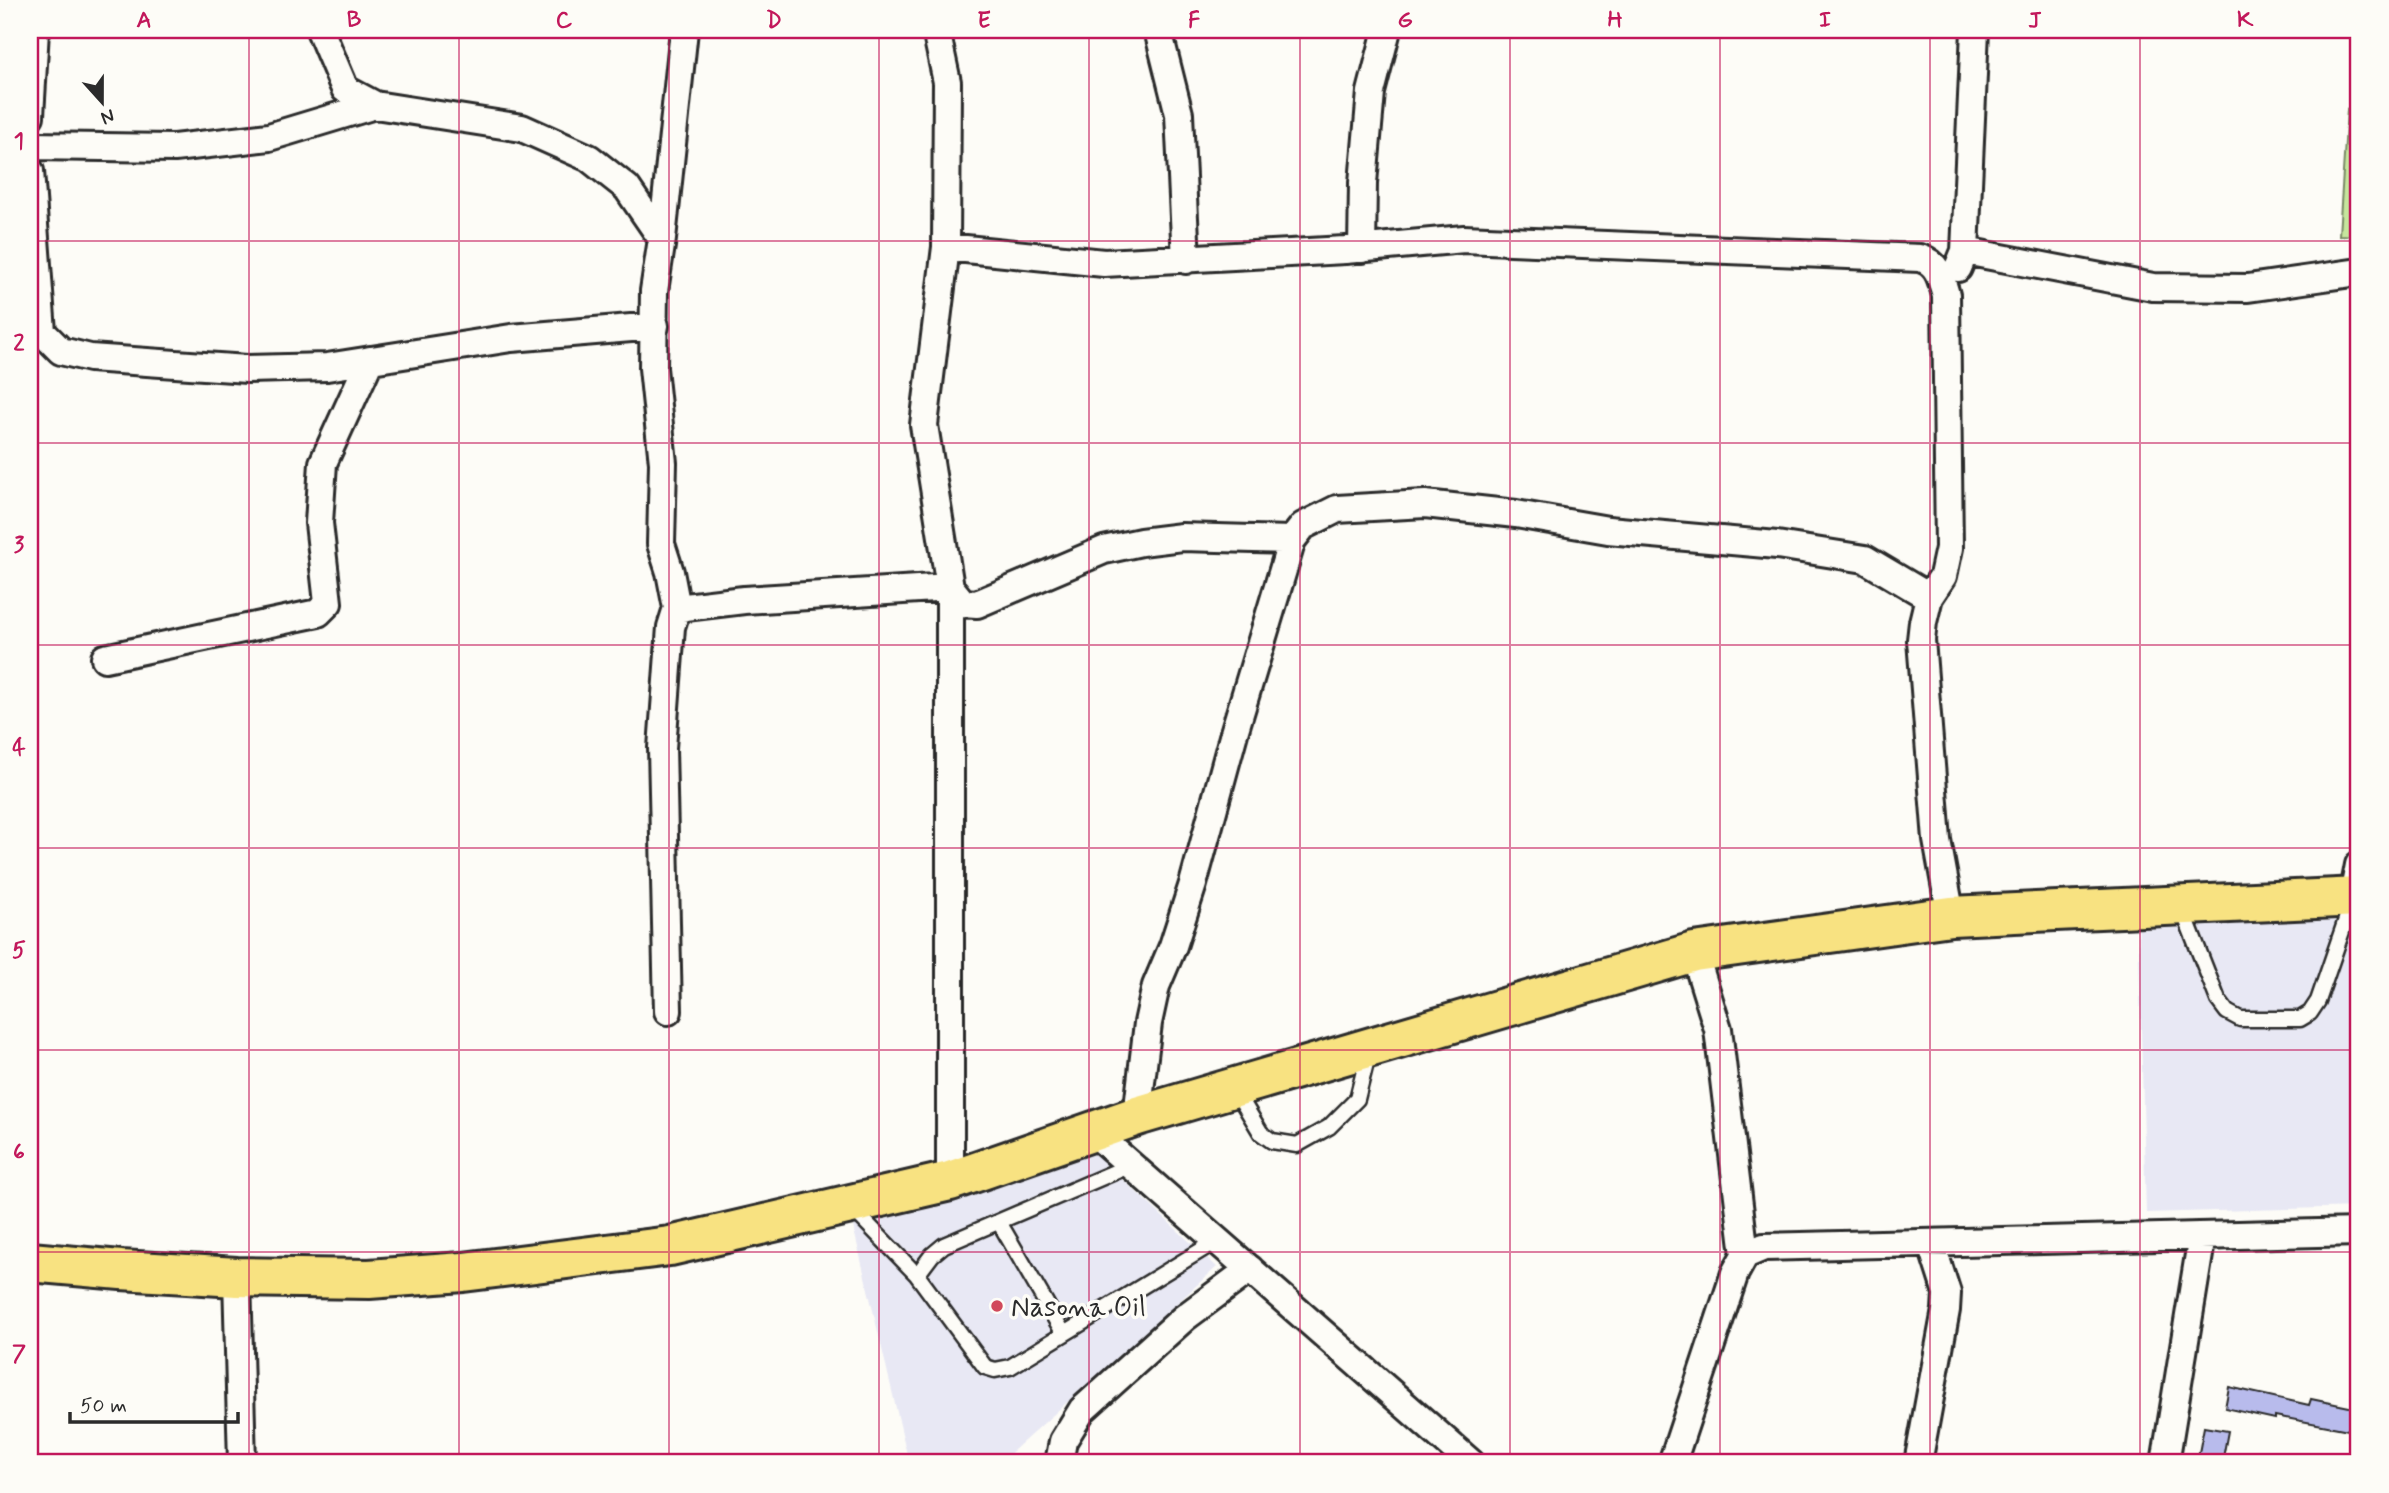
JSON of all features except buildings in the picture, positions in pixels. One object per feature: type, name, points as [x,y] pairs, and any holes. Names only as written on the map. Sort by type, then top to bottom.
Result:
[{"type":"main road","points":[[30,1262],[237,1277],[369,1279],[463,1272],[670,1246],[950,1181],[1137,1116],[1694,952],[1951,916],[2180,905],[2357,886]]},
{"type":"street","points":[[30,116],[35,30]]},
{"type":"street","points":[[320,30],[345,89],[375,105],[522,128],[589,158],[628,188],[662,239]]},
{"type":"street","points":[[668,1011],[662,748],[671,627],[677,608],[661,544],[663,463],[653,368],[654,291],[684,30]]},
{"type":"street","points":[[936,30],[947,82],[946,247],[924,425],[950,587],[950,1181]]},
{"type":"street","points":[[1158,30],[1179,114],[1186,260]]},
{"type":"street","points":[[1362,249],[1363,183],[1371,92],[1387,30]]},
{"type":"street","points":[[1946,295],[1965,251],[1975,30]]},
{"type":"street","points":[[30,146],[174,148],[270,137],[375,105]]},
{"type":"street","points":[[30,172],[43,332],[61,351],[90,358],[247,369],[327,367],[511,338],[655,326]]},
{"type":"street","points":[[946,247],[1104,263],[1362,249],[1464,239],[1920,258],[1930,261],[1938,270],[1946,295],[1949,548],[1943,576],[1929,597],[1921,640],[1937,840],[1951,916]]},
{"type":"street","points":[[1965,251],[2153,287],[2248,288],[2359,272]]},
{"type":"street","points":[[105,658],[318,612],[328,603],[319,523],[323,463],[370,360]]},
{"type":"street","points":[[1137,1116],[1156,985],[1173,946],[1193,884],[1223,770],[1292,540],[1303,526],[1337,509],[1425,504],[1516,514],[1608,530],[1777,545],[1865,559],[1929,597]]},
{"type":"street","points":[[950,587],[962,603],[977,604],[1104,550],[1141,542],[1182,537],[1292,540]]},
{"type":"street","points":[[677,608],[744,600],[950,587]]},
{"type":"street","points":[[1671,1463],[1735,1273],[1745,1255],[1718,1029],[1694,952]]},
{"type":"street","points":[[1092,1131],[1471,1463]]},
{"type":"street","points":[[1745,1255],[1765,1247],[2359,1231]]},
{"type":"street","points":[[2165,1463],[2202,1236]]},
{"type":"street","points":[[1917,1463],[1946,1310],[1947,1293],[1931,1243]]},
{"type":"street","points":[[1059,1463],[1063,1441],[1082,1410],[1185,1318],[1250,1269]]},
{"type":"street","points":[[237,1277],[242,1463]]},
{"type":"lane","points":[[2180,905],[2218,1000],[2227,1012],[2240,1019],[2300,1019],[2310,1013],[2318,1001],[2357,886]]},
{"type":"lane","points":[[1233,1087],[1261,1133],[1272,1142],[1297,1145],[1329,1127],[1357,1100],[1371,1046]]},
{"type":"lane","points":[[917,1275],[932,1255],[944,1245],[1132,1165]]},
{"type":"lane","points":[[849,1205],[917,1275],[985,1367],[995,1370],[1010,1367],[1218,1240]]},
{"type":"lane","points":[[999,1222],[1064,1334]]},
{"type":"shaded area","points":[[2359,917],[2359,1207],[2146,1213],[2138,918]]},
{"type":"shaded area","points":[[1092,1151],[1217,1267],[1003,1460],[909,1463],[853,1226]]},
{"type":"green space","points":[[2347,109],[2359,117],[2359,236],[2339,235]]},
{"type":"place","name":"Nasona Oil","points":[[997,1306]]}]
